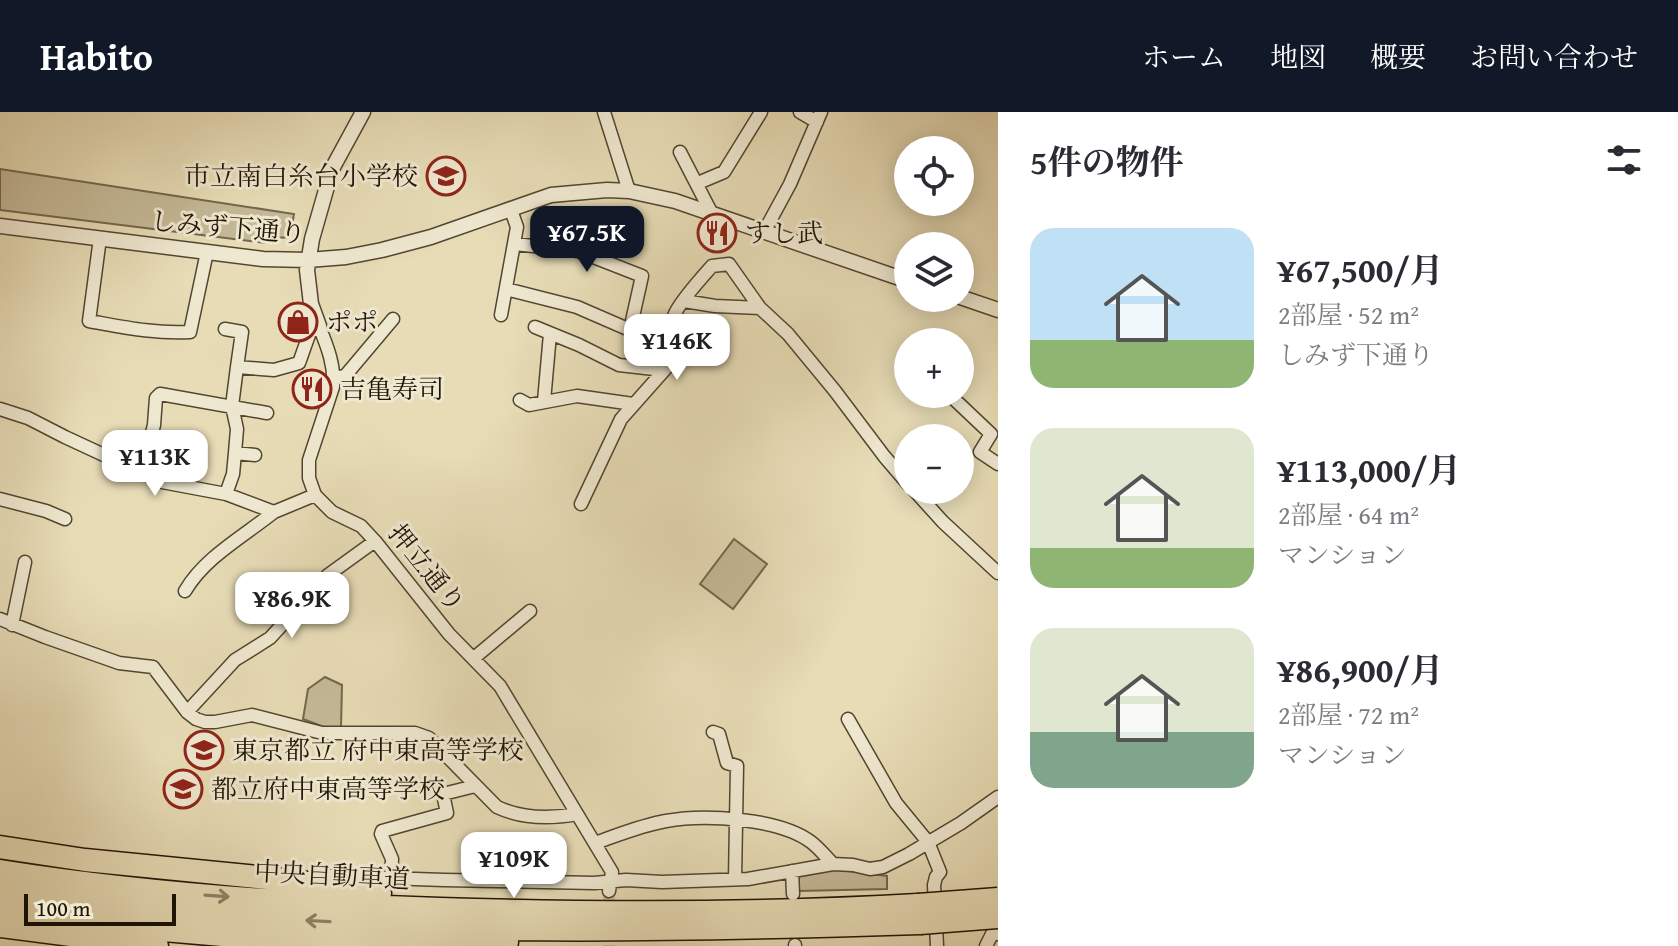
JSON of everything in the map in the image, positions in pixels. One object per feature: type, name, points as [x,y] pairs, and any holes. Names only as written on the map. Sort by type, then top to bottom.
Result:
[{"type":"highway","points":[[0,844],[85,860],[277,879],[424,899],[910,914]]},
{"type":"highway","name":"中央自動車道","points":[[0,871],[176,893],[397,907],[537,912],[910,914],[994,930]]},
{"type":"highway","name":"中央自動車道","points":[[0,889],[100,904],[176,911],[380,925],[553,929],[758,929],[910,914],[998,899]]},
{"type":"highway","points":[[0,909],[87,923],[249,939],[391,946],[537,940],[758,938],[910,914]]},
{"type":"highway","points":[[0,926],[157,946]]},
{"type":"street","points":[[185,591],[205,565],[274,512],[315,495],[309,478],[309,460],[334,378],[330,354],[311,304],[308,260],[329,176],[363,112]]},
{"type":"street","points":[[604,112],[629,191]]},
{"type":"street","points":[[698,183],[724,172],[761,112]]},
{"type":"street","points":[[764,232],[790,184],[819,117],[800,112]]},
{"type":"street","points":[[680,152],[712,214]]},
{"type":"street","name":"しみず下通り","points":[[0,226],[263,259],[308,260],[346,257],[431,237],[551,195],[629,191],[675,201],[894,276]]},
{"type":"street","points":[[501,315],[517,227],[511,210]]},
{"type":"street","points":[[100,238],[89,321],[135,330],[169,334],[190,332],[207,252]]},
{"type":"street","points":[[515,244],[578,251],[642,276],[630,330]]},
{"type":"street","points":[[581,504],[621,419],[668,366],[673,318],[712,266],[729,264],[760,308],[788,334],[894,468]]},
{"type":"street","points":[[506,289],[577,307],[630,330],[671,336]]},
{"type":"street","points":[[684,301],[760,308]]},
{"type":"street","points":[[974,302],[998,310]]},
{"type":"street","points":[[334,378],[345,376],[393,319]]},
{"type":"street","points":[[237,367],[274,370],[299,363],[310,332],[319,326]]},
{"type":"street","points":[[535,327],[619,365],[663,370]]},
{"type":"street","points":[[225,329],[242,332],[232,406],[237,429],[233,474],[226,494]]},
{"type":"street","points":[[544,401],[550,334]]},
{"type":"street","points":[[142,472],[154,425],[156,398],[160,394],[267,413]]},
{"type":"street","points":[[520,400],[529,405],[577,396],[633,404]]},
{"type":"street","points":[[964,408],[991,434],[980,452],[998,464]]},
{"type":"street","points":[[0,409],[28,418],[162,482],[226,494],[274,512]]},
{"type":"street","points":[[235,453],[255,455]]},
{"type":"street","name":"押立通り","points":[[315,495],[332,512],[361,526],[449,634],[500,686],[612,872],[610,886]]},
{"type":"street","points":[[0,499],[65,519]]},
{"type":"street","points":[[927,504],[998,573]]},
{"type":"street","points":[[187,712],[235,660],[270,638],[328,575],[375,541]]},
{"type":"street","points":[[25,562],[6,622],[119,663],[153,667],[187,712],[196,719],[215,722],[252,715],[322,733],[415,733],[429,738],[497,807],[509,813],[535,818],[577,814]]},
{"type":"street","points":[[474,658],[530,611]]},
{"type":"street","points":[[848,719],[896,803],[928,842],[940,872],[934,885],[937,946]]},
{"type":"street","points":[[713,732],[719,734],[727,763],[737,766],[735,879]]},
{"type":"street","points":[[391,879],[392,859],[382,831],[447,813],[443,794],[475,786]]},
{"type":"street","points":[[0,844],[284,875],[594,883],[610,886],[626,880],[748,879],[833,864],[870,869],[883,867],[996,801]]},
{"type":"street","points":[[595,843],[669,820],[735,819],[767,824],[796,834],[810,842],[833,864]]},
{"type":"street","points":[[792,871],[793,894]]},
{"type":"shaded area","points":[[0,169],[294,214],[290,237],[267,243],[0,210]]},
{"type":"shaded area","points":[[734,539],[767,564],[733,609],[700,584]]},
{"type":"shaded area","points":[[325,677],[342,685],[341,728],[324,727],[303,719],[308,689]]},
{"type":"shaded area","points":[[832,869],[887,876],[887,889],[799,891],[799,876]]},
{"type":"tunnel","points":[[609,891],[609,946]]},
{"type":"place","name":"市立南白糸台小学校","points":[[446,176]]},
{"type":"place","name":"すし武","points":[[717,233]]},
{"type":"place","name":"ポポ","points":[[298,322]]},
{"type":"place","name":"吉亀寿司","points":[[312,389]]},
{"type":"place","name":"東京都立 府中東高等学校","points":[[204,750]]},
{"type":"place","name":"都立府中東高等学校","points":[[183,789]]}]
